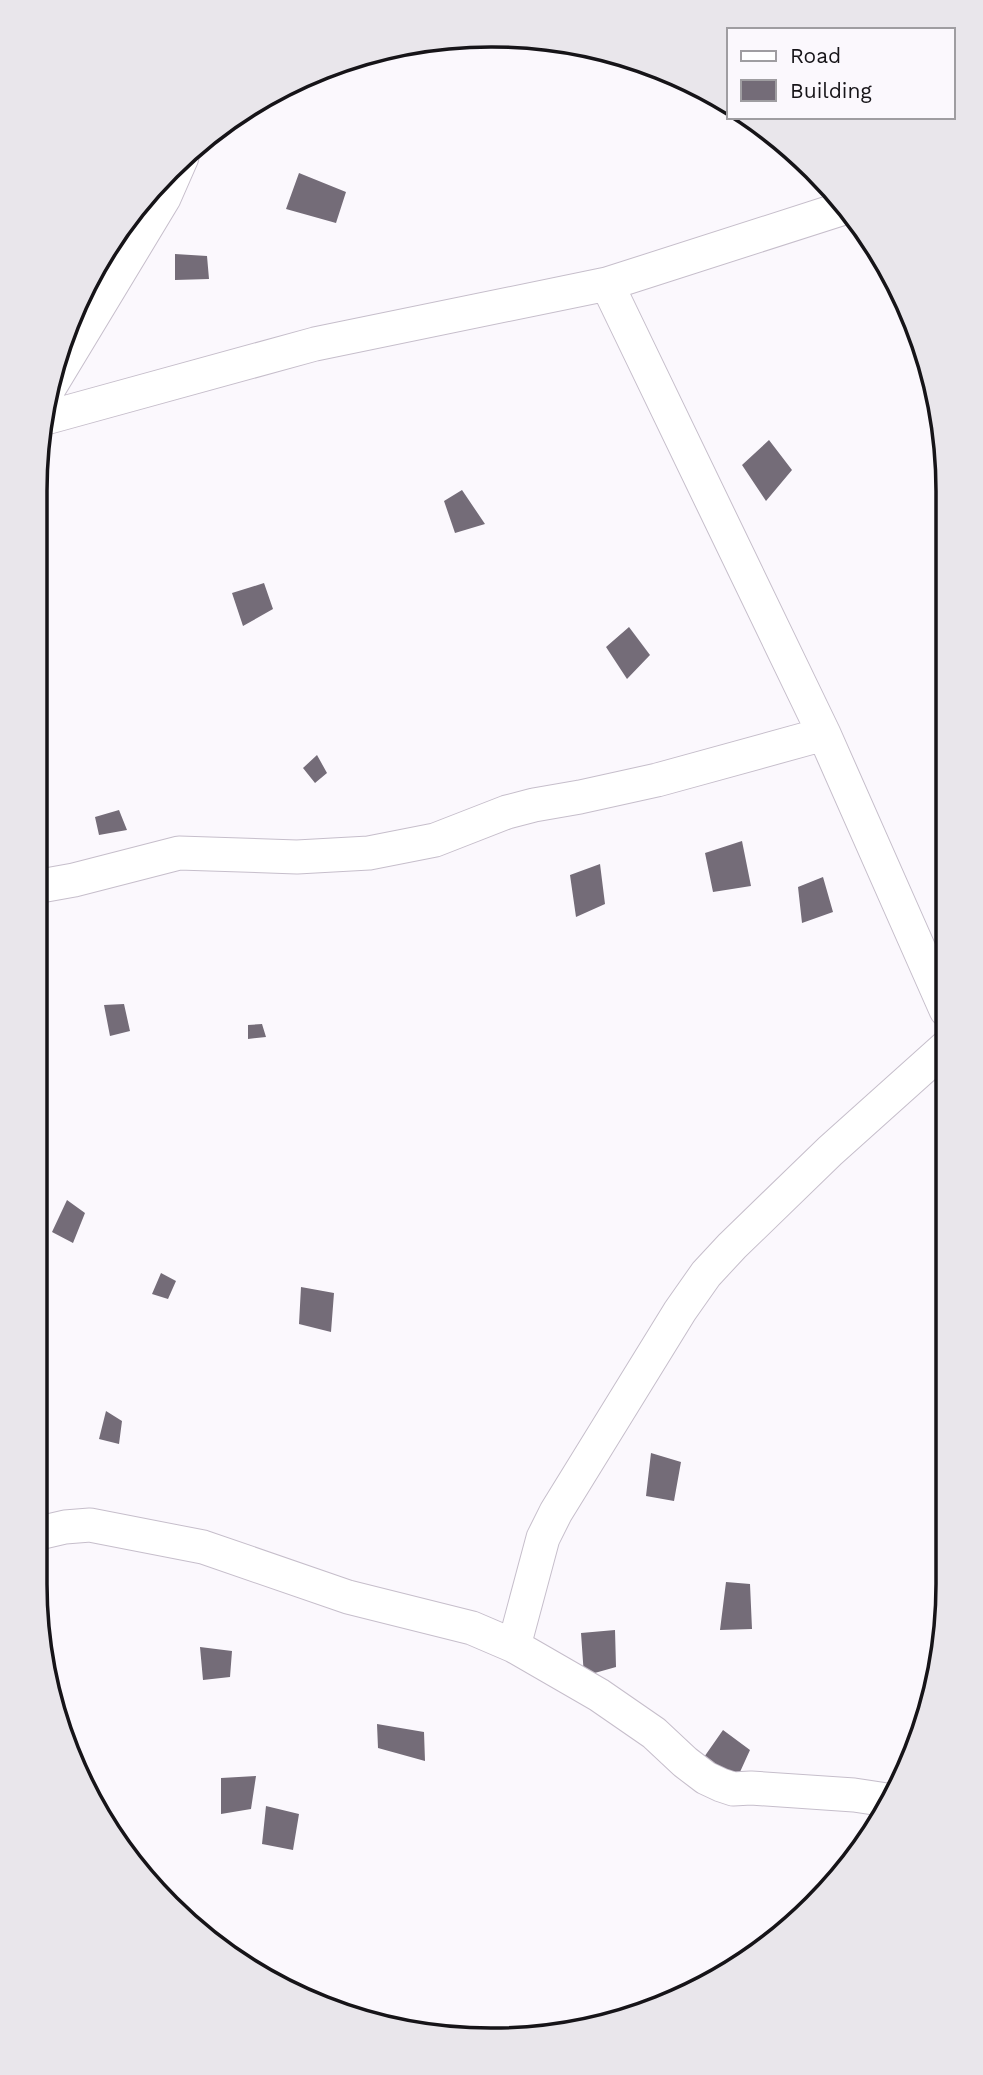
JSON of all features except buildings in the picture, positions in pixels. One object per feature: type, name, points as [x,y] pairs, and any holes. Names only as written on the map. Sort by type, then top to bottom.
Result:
[{"type":"street","points":[[69,355],[170,184]]},
{"type":"street","points":[[54,416],[315,344],[607,284],[836,211]]},
{"type":"street","points":[[607,284],[824,734],[936,987]]},
{"type":"street","points":[[47,885],[179,853],[297,857],[369,853],[435,841],[507,812],[657,780],[824,734]]},
{"type":"street","points":[[514,1646],[543,1538],[705,1274],[830,1151],[936,1055]]},
{"type":"street","points":[[47,1531],[90,1525],[203,1547],[348,1597],[472,1628],[514,1646],[628,1714],[654,1733],[685,1762],[706,1778],[721,1785],[733,1789],[751,1788],[880,1799]]}]
